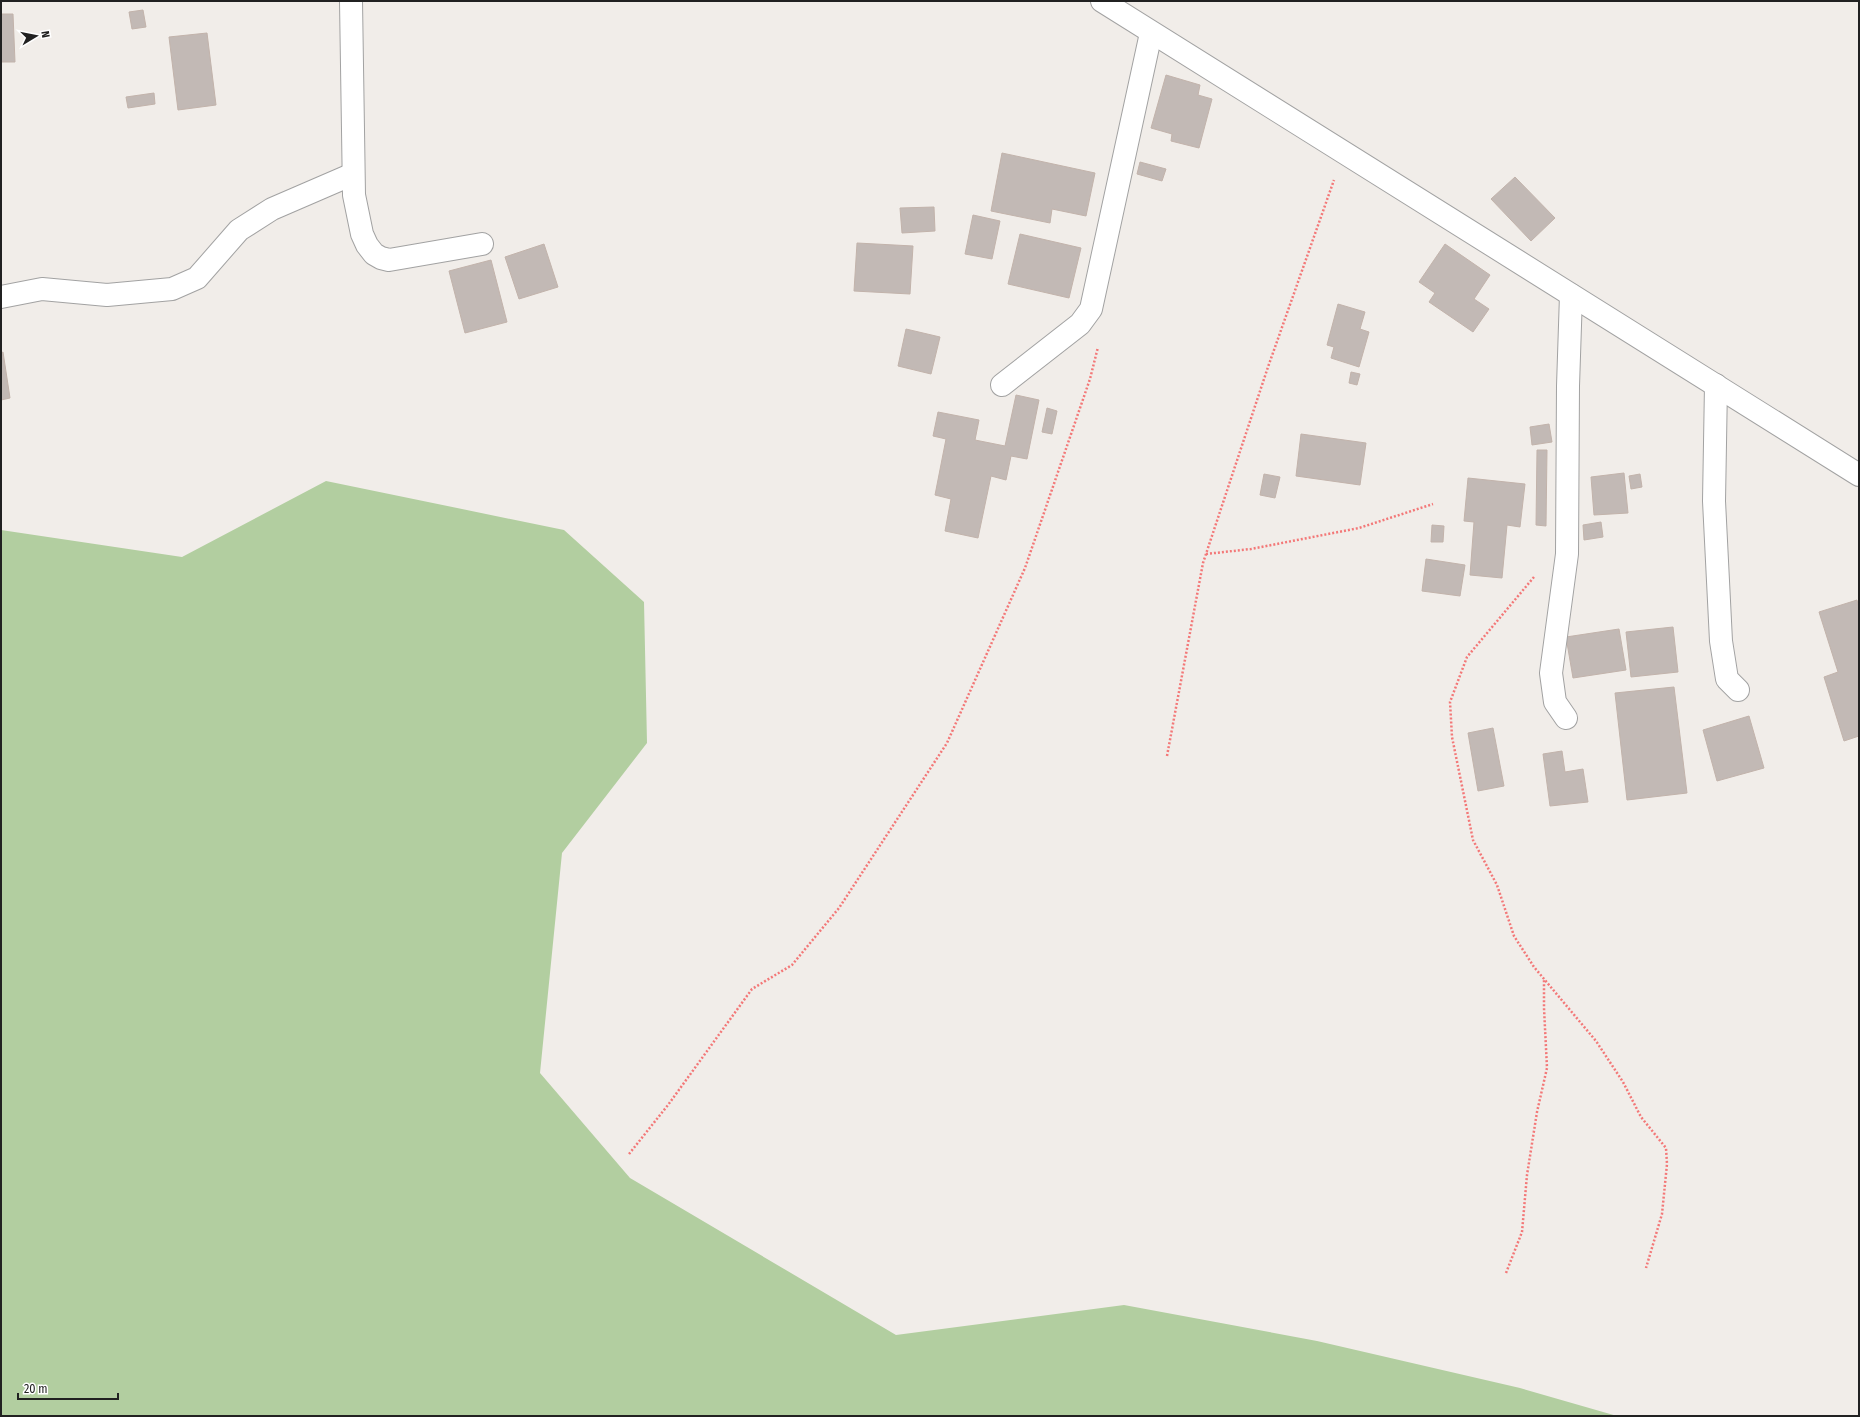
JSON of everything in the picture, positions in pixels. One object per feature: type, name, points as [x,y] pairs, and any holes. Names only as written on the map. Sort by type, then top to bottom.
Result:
[{"type":"street","points":[[351,1],[354,195],[362,234],[367,245],[374,254],[389,260],[482,244]]},
{"type":"street","points":[[1102,1],[1859,475]]},
{"type":"street","points":[[1002,385],[1080,324],[1091,309],[1151,33]]},
{"type":"street","points":[[1,297],[42,289],[107,295],[172,289],[197,278],[239,230],[272,209],[353,174]]},
{"type":"street","points":[[1566,718],[1555,702],[1551,673],[1567,554],[1568,386],[1571,295]]},
{"type":"street","points":[[1716,385],[1714,501],[1721,641],[1727,678],[1738,690]]},
{"type":"path","points":[[1167,756],[1179,685],[1206,554],[1268,367],[1344,153]]},
{"type":"path","points":[[629,1154],[668,1105],[752,989],[792,965],[839,908],[947,743],[1025,568],[1090,379],[1102,325],[1093,301]]},
{"type":"path","points":[[1206,554],[1251,549],[1359,528],[1433,504]]},
{"type":"path","points":[[1567,554],[1535,576],[1467,657],[1450,702],[1452,737],[1473,840],[1497,885],[1514,936],[1534,967],[1596,1041],[1623,1082],[1641,1117],[1666,1148],[1667,1164],[1662,1214],[1646,1268]]},
{"type":"path","points":[[1506,1273],[1522,1232],[1528,1167],[1537,1112],[1547,1068],[1544,979]]},
{"type":"green space","points":[[326,481],[564,530],[644,602],[647,743],[562,853],[540,1073],[630,1178],[896,1335],[1124,1305],[1317,1341],[1520,1388],[1617,1416],[1,1416],[1,530],[182,557]]},
{"type":"building","points":[[143,10],[146,27],[132,29],[129,12]]},
{"type":"building","points":[[1,14],[13,14],[15,62],[1,62]]},
{"type":"building","points":[[207,33],[216,105],[178,110],[169,37]]},
{"type":"building","points":[[1166,75],[1200,85],[1198,95],[1212,99],[1199,148],[1171,141],[1172,134],[1151,128]]},
{"type":"building","points":[[154,93],[155,104],[128,108],[126,97]]},
{"type":"building","points":[[1002,153],[1095,173],[1086,216],[1052,209],[1050,223],[991,211]]},
{"type":"building","points":[[1140,162],[1166,169],[1162,181],[1137,174]]},
{"type":"building","points":[[1515,177],[1555,218],[1531,241],[1491,199]]},
{"type":"building","points":[[934,207],[935,231],[902,233],[900,208]]},
{"type":"building","points":[[973,215],[1000,221],[992,259],[965,254]]},
{"type":"building","points":[[1020,234],[1081,248],[1069,298],[1008,284]]},
{"type":"building","points":[[857,243],[913,246],[910,294],[854,291]]},
{"type":"building","points":[[544,244],[558,287],[519,299],[505,257]]},
{"type":"building","points":[[1445,244],[1490,275],[1474,299],[1489,309],[1473,332],[1429,302],[1435,293],[1419,282]]},
{"type":"building","points":[[491,260],[507,322],[465,333],[449,271]]},
{"type":"building","points":[[1338,304],[1365,312],[1360,329],[1369,332],[1359,367],[1331,358],[1334,347],[1327,345]]},
{"type":"building","points":[[906,329],[940,337],[931,374],[898,366]]},
{"type":"building","points":[[3,352],[10,398],[1,400],[1,353]]},
{"type":"building","points":[[1351,372],[1360,374],[1357,385],[1349,383]]},
{"type":"building","points":[[1016,395],[1039,400],[1027,459],[1011,456],[1006,480],[991,476],[978,538],[945,531],[951,499],[935,495],[946,439],[933,436],[938,412],[979,420],[975,440],[1005,446]]},
{"type":"building","points":[[1047,408],[1057,411],[1052,434],[1042,432]]},
{"type":"building","points":[[1549,424],[1552,442],[1532,445],[1530,427]]},
{"type":"building","points":[[1301,434],[1366,443],[1360,485],[1296,476]]},
{"type":"building","points":[[1537,450],[1547,450],[1546,526],[1536,525]]},
{"type":"building","points":[[1624,473],[1628,513],[1594,515],[1591,477]]},
{"type":"building","points":[[1264,474],[1280,477],[1275,498],[1260,495]]},
{"type":"building","points":[[1640,474],[1642,487],[1631,489],[1629,476]]},
{"type":"building","points":[[1468,478],[1525,484],[1520,527],[1507,525],[1502,578],[1470,575],[1474,522],[1464,521]]},
{"type":"building","points":[[1601,522],[1603,537],[1584,540],[1583,525]]},
{"type":"building","points":[[1432,525],[1444,526],[1443,542],[1431,542]]},
{"type":"building","points":[[1426,559],[1465,565],[1460,596],[1422,591]]},
{"type":"building","points":[[1857,600],[1859,608],[1859,736],[1844,741],[1824,677],[1838,672],[1819,612]]},
{"type":"building","points":[[1673,627],[1678,672],[1631,677],[1626,632]]},
{"type":"building","points":[[1619,629],[1626,670],[1573,678],[1566,637]]},
{"type":"building","points":[[1674,687],[1687,793],[1627,800],[1615,693]]},
{"type":"building","points":[[1749,716],[1764,768],[1717,781],[1703,730]]},
{"type":"building","points":[[1493,728],[1504,786],[1478,791],[1468,733]]},
{"type":"building","points":[[1562,751],[1565,772],[1583,769],[1588,802],[1550,806],[1543,754]]}]
